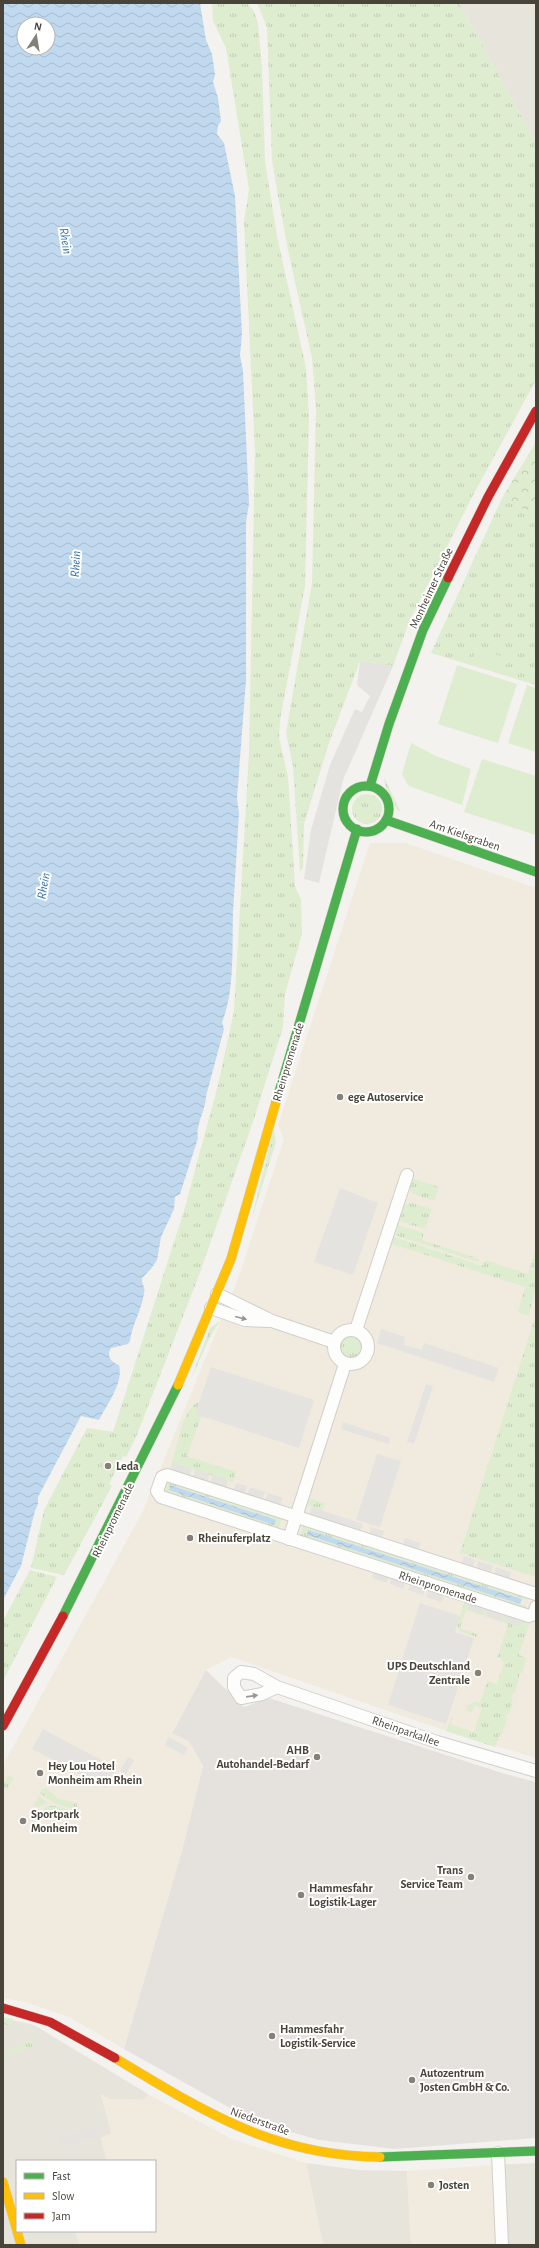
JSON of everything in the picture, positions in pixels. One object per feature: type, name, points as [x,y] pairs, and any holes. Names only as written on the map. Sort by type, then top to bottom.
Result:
[{"type":"street","name":"Monheimer Straße","points":[[370,786],[392,717],[423,630],[488,497],[536,411]]},
{"type":"street","points":[[370,786],[384,795],[388,803],[389,811],[386,820],[374,830],[357,829],[347,820],[344,814],[345,799],[355,788],[370,786]]},
{"type":"street","name":"Am Kielsgraben","points":[[386,820],[536,872]]},
{"type":"street","name":"Rheinpromenade","points":[[3,1726],[89,1569],[170,1403],[217,1294],[240,1230],[249,1192],[357,829]]},
{"type":"street","points":[[356,1330],[407,1175]]},
{"type":"street","points":[[217,1294],[272,1321],[334,1342]]},
{"type":"street","points":[[211,1308],[244,1320],[272,1321]]},
{"type":"street","points":[[345,1330],[356,1330],[367,1340],[368,1352],[366,1357],[357,1364],[345,1364],[340,1361],[334,1353],[334,1342],[345,1330]]},
{"type":"street","points":[[289,1539],[345,1364]]},
{"type":"street","name":"Rheinpromenade","points":[[536,1594],[167,1475],[162,1477],[157,1491],[161,1497],[529,1616],[534,1614],[536,1607]]},
{"type":"street","name":"Rheinparkallee","points":[[277,1687],[437,1742],[536,1771]]},
{"type":"street","name":"Niederstraße","points":[[3,2008],[29,2014],[70,2030],[180,2098],[222,2120],[248,2132],[292,2145],[321,2152],[366,2157],[536,2151]]},
{"type":"street","points":[[498,2153],[502,2245]]},
{"type":"street","points":[[3,2182],[16,2228]]},
{"type":"street","points":[[17,2232],[21,2245]]},
{"type":"shaded area","points":[[459,3],[536,3],[536,143]]},
{"type":"shaded area","points":[[360,661],[393,666],[343,780],[319,883],[304,879],[311,830],[330,765],[355,709],[362,712],[370,696],[357,685]]},
{"type":"shaded area","points":[[370,843],[406,843],[536,888],[536,1758],[446,1731],[231,1657],[206,1670],[172,1732],[189,1741],[203,1766],[182,1851],[124,2049],[69,2017],[25,2002],[3,1998],[3,1765],[143,1511],[239,1276],[284,1139],[278,1125]]},
{"type":"shaded area","points":[[340,1188],[378,1203],[353,1275],[314,1262]]},
{"type":"shaded area","points":[[381,1329],[405,1337],[404,1345],[422,1350],[424,1343],[499,1368],[494,1382],[377,1343]]},
{"type":"shaded area","points":[[211,1367],[314,1400],[299,1448],[195,1414]]},
{"type":"shaded area","points":[[426,1384],[433,1386],[414,1444],[407,1442]]},
{"type":"shaded area","points":[[343,1422],[391,1438],[388,1444],[341,1429]]},
{"type":"shaded area","points":[[377,1454],[401,1461],[380,1527],[356,1520]]},
{"type":"shaded area","points":[[172,1462],[192,1469],[189,1477],[170,1471]]},
{"type":"shaded area","points":[[195,1470],[210,1474],[207,1483],[193,1478]]},
{"type":"shaded area","points":[[213,1475],[228,1480],[226,1489],[210,1484]]},
{"type":"shaded area","points":[[236,1483],[247,1486],[244,1495],[233,1491]]},
{"type":"shaded area","points":[[250,1487],[265,1492],[262,1500],[247,1496]]},
{"type":"shaded area","points":[[268,1493],[283,1498],[280,1506],[265,1501]]},
{"type":"shaded area","points":[[312,1507],[363,1524],[360,1532],[309,1515]]},
{"type":"shaded area","points":[[371,1527],[384,1531],[381,1540],[369,1536]]},
{"type":"shaded area","points":[[405,1538],[420,1543],[418,1551],[403,1546]]},
{"type":"shaded area","points":[[464,1556],[475,1560],[472,1569],[461,1565]]},
{"type":"shaded area","points":[[478,1561],[493,1566],[490,1575],[476,1570]]},
{"type":"shaded area","points":[[496,1567],[511,1572],[509,1581],[494,1576]]},
{"type":"shaded area","points":[[374,1571],[389,1576],[387,1583],[372,1578]]},
{"type":"shaded area","points":[[392,1577],[406,1581],[403,1589],[390,1584]]},
{"type":"shaded area","points":[[411,1583],[426,1588],[423,1595],[408,1590]]},
{"type":"shaded area","points":[[429,1589],[444,1594],[441,1602],[426,1597]]},
{"type":"shaded area","points":[[469,1602],[485,1607],[483,1614],[467,1609]]},
{"type":"shaded area","points":[[420,1603],[460,1616],[455,1632],[474,1638],[446,1724],[388,1705]]},
{"type":"shaded area","points":[[488,1608],[504,1613],[501,1621],[485,1616]]},
{"type":"shaded area","points":[[506,1614],[522,1619],[520,1627],[504,1621]]},
{"type":"shaded area","points":[[206,1670],[244,1707],[269,1698],[502,1773],[536,1782],[536,2138],[395,2149],[319,2140],[255,2122],[124,2049],[182,1851],[203,1766],[189,1741],[172,1733]]},
{"type":"shaded area","points":[[43,1729],[116,1768],[106,1788],[32,1749]]},
{"type":"shaded area","points":[[169,1737],[188,1748],[184,1755],[165,1745]]},
{"type":"shaded area","points":[[128,1757],[134,1760],[126,1774],[120,1771]]},
{"type":"shaded area","points":[[3,2018],[34,2025],[148,2094],[144,2100],[109,2099],[101,2095],[112,2133],[101,2138],[107,2160],[16,2160],[16,2232],[75,2232],[80,2245],[3,2245]]},
{"type":"shaded area","points":[[101,2094],[109,2099],[144,2100],[148,2094],[232,2139],[306,2163],[323,2245],[80,2245],[75,2232],[156,2232],[156,2160],[107,2160],[101,2138],[111,2133]]},
{"type":"shaded area","points":[[95,2127],[97,2137],[62,2147],[59,2137]]},
{"type":"shaded area","points":[[306,2163],[359,2170],[407,2171],[411,2245],[323,2245]]},
{"type":"shaded area","points":[[536,2163],[536,2245],[496,2245],[493,2165]]},
{"type":"shaded area","points":[[493,2165],[496,2245],[411,2245],[407,2171]]},
{"type":"green space","points":[[212,3],[247,3],[254,11],[258,24],[262,68],[265,161],[277,236],[306,368],[309,417],[305,586],[280,720],[279,738],[288,777],[295,886],[301,900],[302,934],[285,994],[283,1027],[253,1122],[198,1278],[136,1437],[126,1457],[123,1456],[109,1484],[112,1486],[64,1575],[31,1568],[44,1510],[87,1428],[113,1432],[184,1211],[218,1085],[234,1011],[249,753],[255,451],[244,222],[249,189],[226,48],[213,21]]},
{"type":"green space","points":[[257,3],[459,3],[536,143],[536,380],[472,497],[409,622],[393,666],[360,661],[329,743],[304,824],[303,868],[300,871],[293,766],[286,733],[312,583],[316,409],[312,358],[288,250],[272,160],[267,27]]},
{"type":"green space","points":[[536,442],[536,516],[502,498]]},
{"type":"green space","points":[[502,498],[536,516],[536,685],[431,653]]},
{"type":"green space","points":[[476,649],[508,658],[503,675],[472,665]]},
{"type":"green space","points":[[457,665],[517,684],[498,743],[438,724]]},
{"type":"green space","points":[[527,685],[536,688],[536,752],[508,743]]},
{"type":"green space","points":[[411,743],[436,756],[471,769],[462,805],[409,786],[402,774]]},
{"type":"green space","points":[[482,759],[536,776],[536,835],[464,812]]},
{"type":"green space","points":[[384,777],[401,813],[394,806],[389,796]]},
{"type":"green space","points":[[367,794],[378,798],[382,809],[378,820],[367,824],[356,820],[352,809],[356,798]]},
{"type":"green space","points":[[274,1128],[276,1142],[251,1221]]},
{"type":"green space","points":[[413,1179],[439,1187],[434,1201],[413,1194],[409,1188]]},
{"type":"green space","points":[[411,1203],[432,1209],[425,1229],[399,1221],[404,1205]]},
{"type":"green space","points":[[398,1225],[424,1233],[422,1240],[480,1259],[478,1262],[395,1235]]},
{"type":"green space","points":[[394,1237],[482,1266],[485,1260],[528,1274],[536,1248],[536,1286],[529,1316],[518,1312],[525,1287],[392,1244]]},
{"type":"green space","points":[[536,1314],[536,1577],[460,1553]]},
{"type":"green space","points":[[220,1321],[211,1335],[190,1381],[210,1328]]},
{"type":"green space","points":[[351,1335],[359,1339],[363,1347],[359,1355],[351,1359],[343,1355],[339,1347],[343,1339]]},
{"type":"green space","points":[[197,1402],[199,1403],[198,1407],[204,1409],[187,1456],[236,1472],[233,1482],[236,1483],[172,1463],[187,1414]]},
{"type":"green space","points":[[167,1480],[282,1518],[278,1529],[163,1492]],"holes":[[[171,1485],[275,1520],[274,1524],[169,1490]]]},
{"type":"green space","points":[[309,1498],[325,1503],[322,1511],[307,1505]]},
{"type":"green space","points":[[303,1524],[528,1597],[528,1600],[522,1599],[308,1531],[307,1535],[526,1606],[524,1610],[300,1536]]},
{"type":"green space","points":[[30,1570],[57,1577],[3,1681],[3,1621]]},
{"type":"green space","points":[[465,1602],[469,1602],[467,1609],[488,1608],[485,1616],[501,1620],[504,1613],[520,1626],[522,1619],[530,1622],[519,1655],[526,1658],[522,1673],[520,1673],[515,1693],[513,1693],[511,1698],[513,1699],[509,1714],[507,1713],[505,1718],[507,1719],[502,1734],[500,1734],[495,1747],[446,1731],[452,1717],[451,1725],[474,1732],[482,1708],[475,1705],[472,1712],[466,1710],[468,1704],[473,1705],[474,1701],[480,1703],[487,1681],[497,1684],[504,1662],[501,1661],[502,1659],[497,1657],[508,1624],[466,1610],[460,1628],[478,1634],[477,1637],[459,1631],[457,1624]]},
{"type":"green space","points":[[7,1775],[14,1778],[9,1785],[8,1790],[3,1788]]},
{"type":"green space","points":[[46,1788],[59,1799],[77,1803],[77,1809],[62,1806],[48,1799],[40,1793],[41,1790]]},
{"type":"green space","points":[[39,1796],[47,1802],[46,1804],[38,1807],[33,1806]]},
{"type":"green space","points":[[47,1806],[58,1807],[76,1813],[76,1819],[58,1812],[45,1811],[43,1809]]},
{"type":"green space","points":[[3,2017],[13,2019],[12,2026],[3,2024]]},
{"type":"green space","points":[[28,2039],[35,2043],[34,2046],[3,2056],[3,2052],[25,2044]]},
{"type":"water","name":"Rhein","points":[[3,3],[200,3],[206,40],[212,54],[215,75],[213,82],[218,98],[221,121],[218,126],[217,134],[224,143],[235,196],[242,334],[240,355],[243,371],[249,504],[246,522],[246,680],[237,798],[239,813],[233,913],[231,983],[222,1022],[224,1029],[199,1123],[197,1133],[198,1138],[180,1194],[175,1197],[174,1209],[161,1237],[157,1260],[142,1278],[144,1289],[143,1299],[130,1341],[128,1344],[111,1348],[109,1354],[110,1358],[119,1365],[120,1372],[117,1386],[99,1420],[81,1416],[38,1497],[38,1504],[21,1566],[3,1600]]},
{"type":"water","points":[[170,1485],[276,1520],[274,1525],[169,1490]]},
{"type":"water","points":[[308,1530],[522,1599],[520,1604],[307,1535]]},
{"type":"traffic: fast","points":[[370,786],[389,724],[423,630],[448,578]]},
{"type":"traffic: fast","points":[[366,786],[379,790],[385,796],[389,809],[385,822],[379,828],[366,832],[353,828],[347,822],[343,809],[347,796],[353,790],[366,786]]},
{"type":"traffic: fast","points":[[386,820],[536,872]]},
{"type":"traffic: fast","points":[[276,1102],[357,829]]},
{"type":"traffic: fast","points":[[63,1616],[178,1385]]},
{"type":"traffic: fast","points":[[380,2157],[536,2151]]},
{"type":"traffic: slow","points":[[178,1385],[231,1259],[276,1102]]},
{"type":"traffic: slow","points":[[115,2058],[178,2096],[209,2112],[240,2127],[272,2139],[306,2149],[342,2155],[380,2157]]},
{"type":"traffic: slow","points":[[3,2182],[16,2228]]},
{"type":"traffic: slow","points":[[17,2232],[21,2245]]},
{"type":"traffic: jam","points":[[448,578],[488,497],[536,411]]},
{"type":"traffic: jam","points":[[3,1726],[63,1616]]},
{"type":"traffic: jam","points":[[3,2008],[50,2022],[115,2058]]},
{"type":"place","name":"ege Autoservice","points":[[340,1097]]},
{"type":"place","name":"Leda","points":[[108,1466]]},
{"type":"place","name":"Rheinuferplatz","points":[[190,1538]]},
{"type":"place","name":"UPS Deutschland Zentrale","points":[[478,1673]]},
{"type":"place","name":"AHB Autohandel-Bedarf","points":[[317,1757]]},
{"type":"place","name":"Hey Lou Hotel Monheim am Rhein","points":[[40,1773]]},
{"type":"place","name":"Sportpark Monheim","points":[[23,1821]]},
{"type":"place","name":"Trans Service Team","points":[[471,1877]]},
{"type":"place","name":"Hammesfahr Logistik-Lager","points":[[301,1895]]},
{"type":"place","name":"Hammesfahr Logistik-Service","points":[[272,2036]]},
{"type":"place","name":"Autozentrum Josten GmbH & Co.","points":[[412,2080]]},
{"type":"place","name":"Josten","points":[[431,2185]]}]
